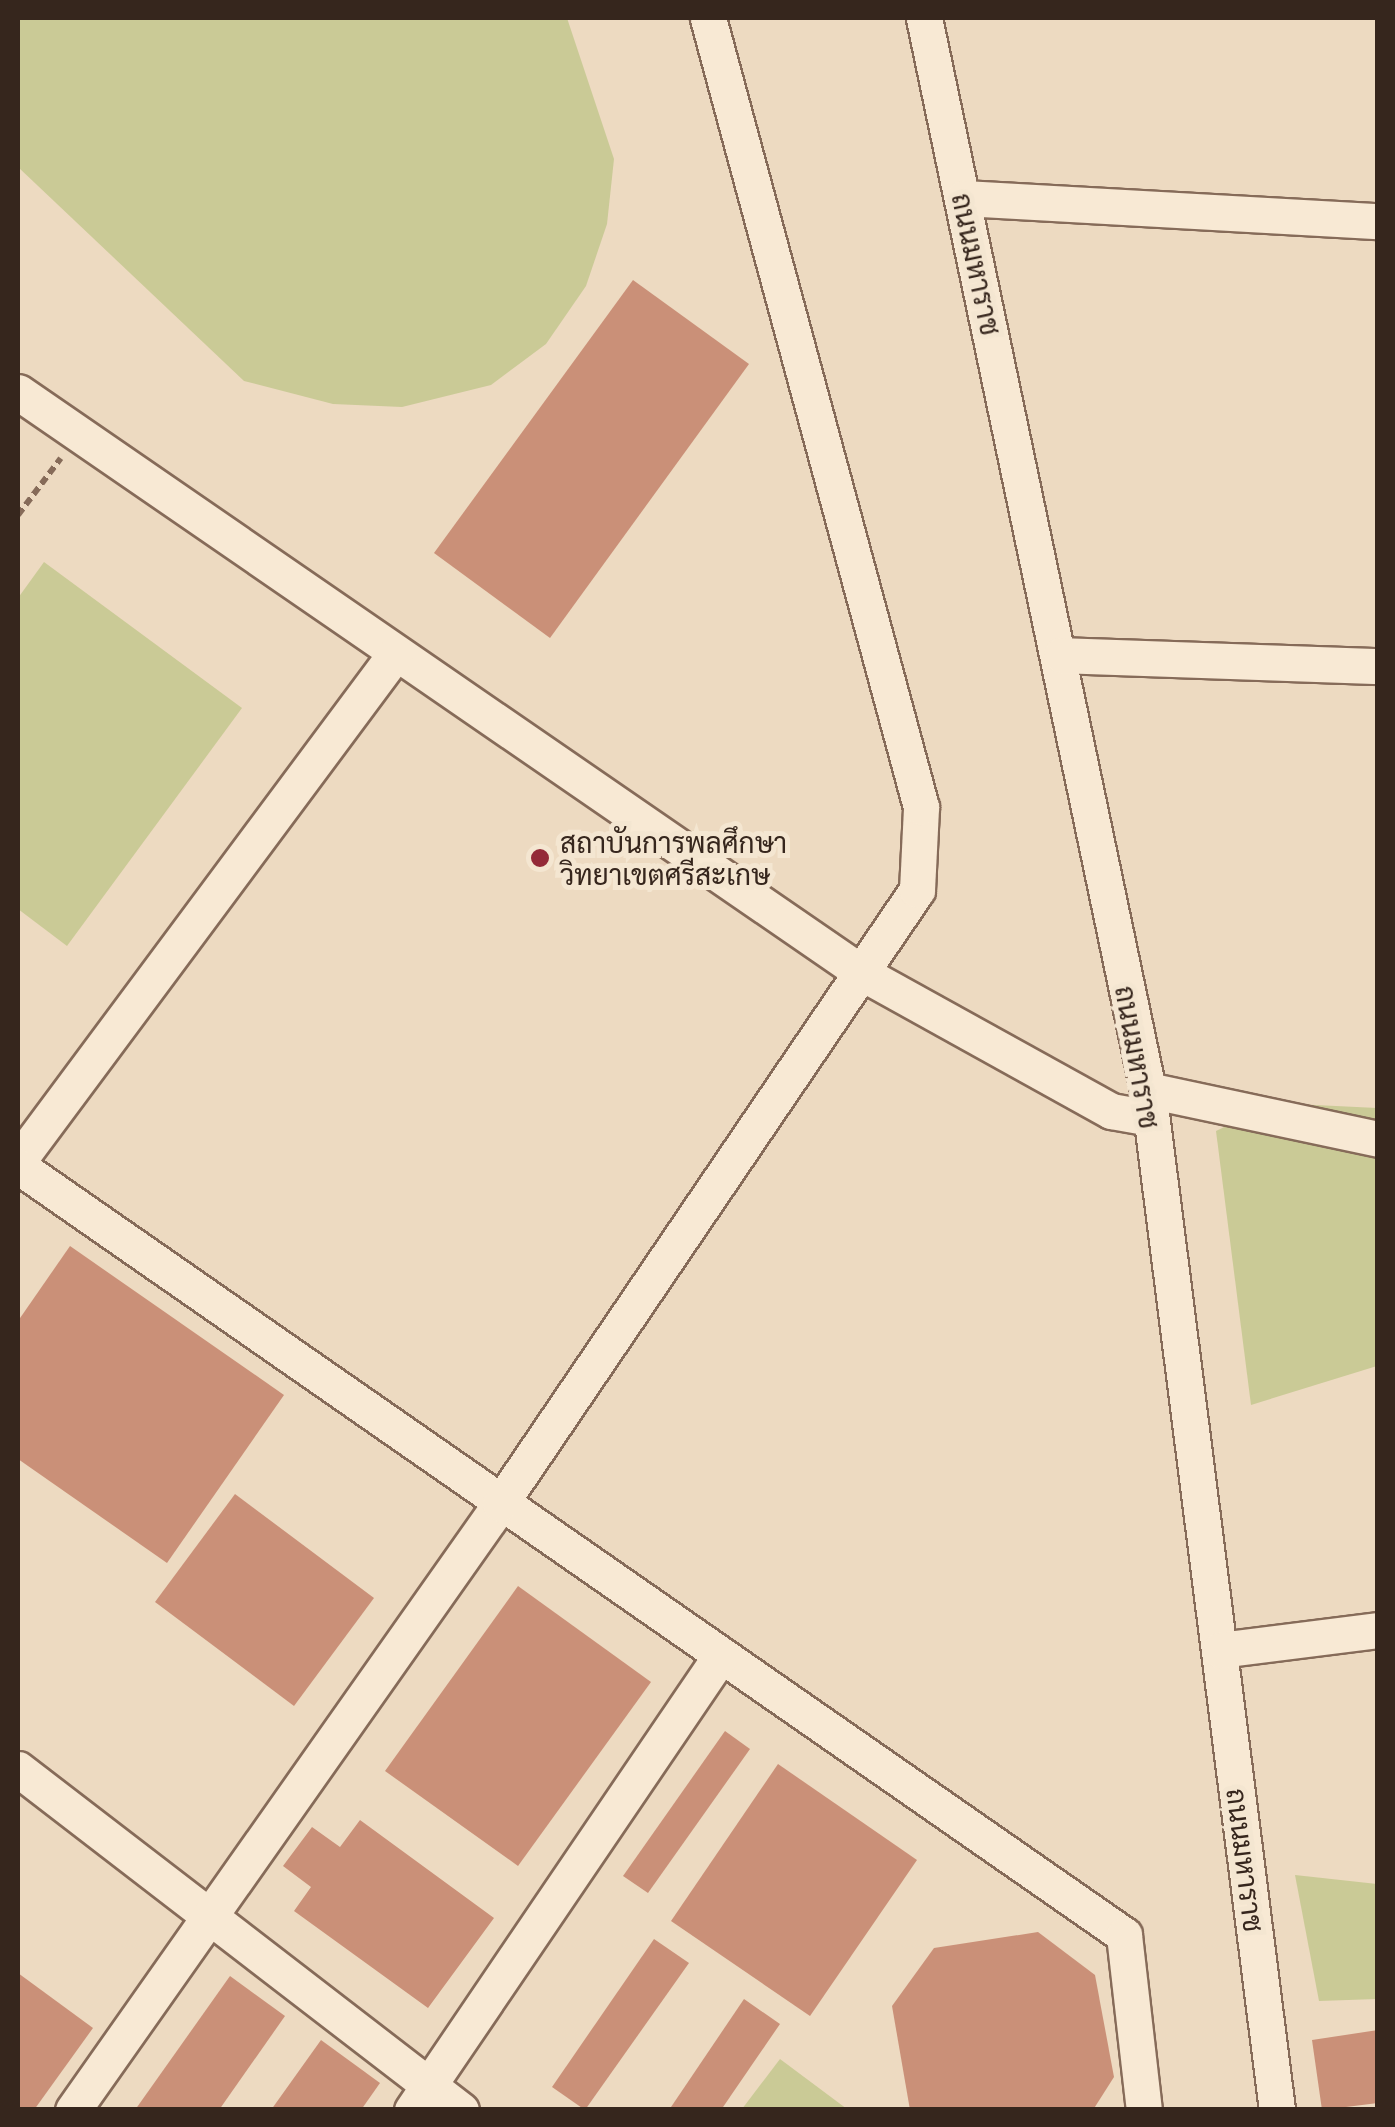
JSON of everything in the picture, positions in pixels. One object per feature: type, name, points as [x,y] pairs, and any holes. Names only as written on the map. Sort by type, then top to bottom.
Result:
[{"type":"street","points":[[73,2110],[212,1920],[500,1504],[917,890],[920,807],[708,18]]},
{"type":"street","name":"ถนนมหาราช","points":[[924,18],[1061,654],[1149,1104],[1277,2110]]},
{"type":"street","points":[[964,198],[1378,221]]},
{"type":"street","points":[[18,392],[862,973],[1110,1112],[1149,1104],[1378,1139]]},
{"type":"street","points":[[394,654],[18,1163],[500,1504],[1124,1935],[1144,2110]]},
{"type":"street","points":[[1061,654],[1378,666]]},
{"type":"street","points":[[1220,1650],[1378,1630]]},
{"type":"street","points":[[421,2097],[721,1656]]},
{"type":"street","points":[[18,1769],[212,1920],[421,2097],[461,2110]]},
{"type":"path","points":[[18,515],[80,433]]},
{"type":"green space","points":[[18,18],[567,18],[614,159],[607,224],[586,286],[546,344],[491,385],[402,407],[333,404],[244,381],[18,167]]},
{"type":"green space","points":[[44,562],[242,708],[67,946],[18,909],[18,598]]},
{"type":"green space","points":[[1274,1103],[1377,1108],[1377,1366],[1251,1405],[1216,1131]]},
{"type":"green space","points":[[1295,1875],[1377,1884],[1377,1999],[1319,2001]]},
{"type":"green space","points":[[780,2059],[847,2109],[742,2109]]},
{"type":"building","points":[[633,280],[749,364],[550,638],[434,553]]},
{"type":"building","points":[[70,1246],[284,1395],[167,1563],[18,1459],[18,1321]]},
{"type":"building","points":[[235,1494],[374,1598],[294,1706],[155,1602]]},
{"type":"building","points":[[518,1586],[651,1682],[518,1866],[385,1771]]},
{"type":"building","points":[[725,1731],[750,1749],[648,1893],[623,1876]]},
{"type":"building","points":[[778,1764],[917,1860],[810,2016],[671,1921]]},
{"type":"building","points":[[360,1820],[494,1918],[428,2008],[294,1911],[311,1887],[283,1866],[312,1827],[340,1847]]},
{"type":"building","points":[[1038,1932],[1095,1975],[1114,2077],[1093,2110],[910,2110],[892,2006],[934,1948]]},
{"type":"building","points":[[654,1939],[689,1963],[585,2110],[552,2087]]},
{"type":"building","points":[[18,1973],[93,2028],[34,2110],[18,2110]]},
{"type":"building","points":[[230,1976],[285,2016],[219,2110],[135,2110]]},
{"type":"building","points":[[744,1999],[780,2024],[721,2110],[669,2110]]},
{"type":"building","points":[[1378,2030],[1378,2103],[1322,2110],[1312,2040]]},
{"type":"building","points":[[321,2040],[380,2083],[361,2110],[271,2110]]},
{"type":"place","name":"สถาบันการพลศึกษา วิทยาเขตศรีสะเกษ","points":[[540,858]]}]
